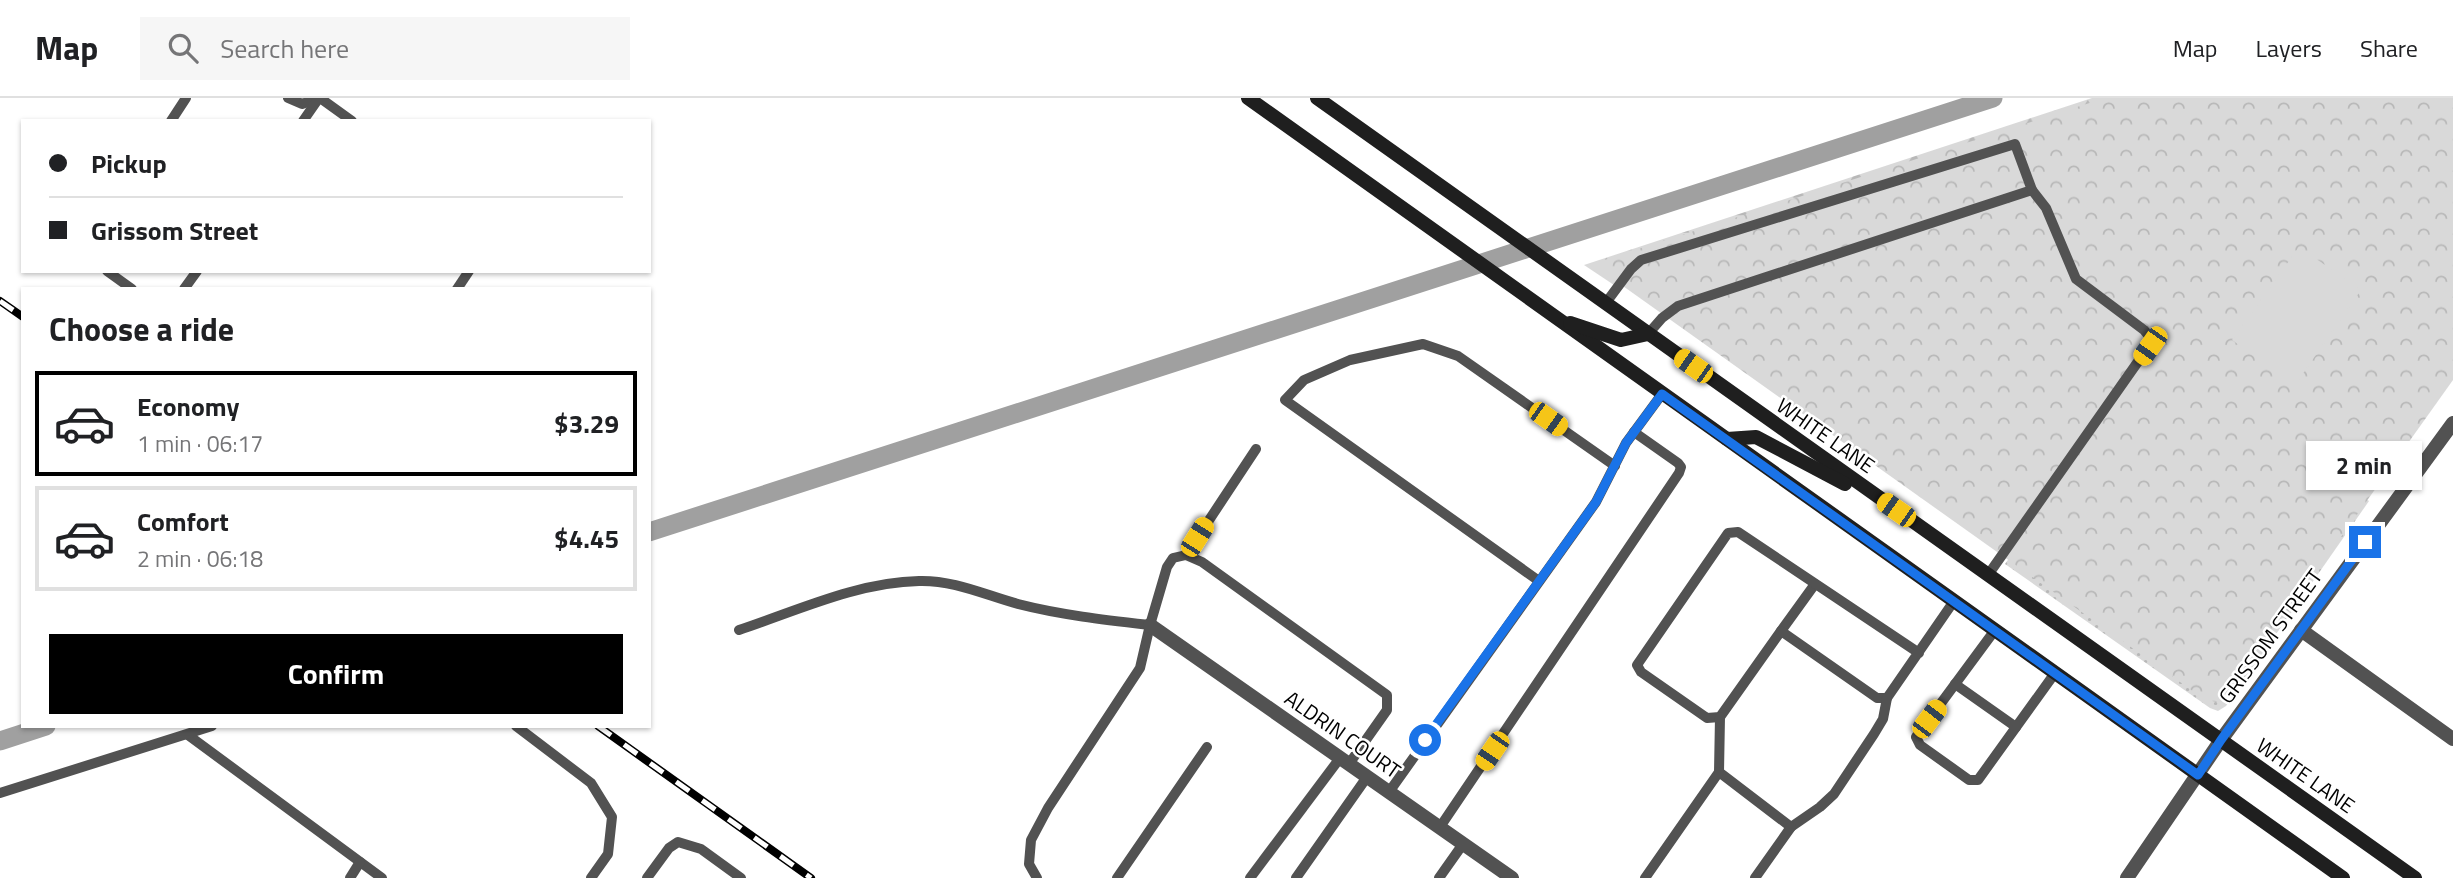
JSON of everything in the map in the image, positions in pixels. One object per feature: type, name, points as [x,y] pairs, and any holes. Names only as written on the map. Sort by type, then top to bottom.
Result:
[{"type":"main road","points":[[1248,98],[2343,878]]},
{"type":"main road","name":"WHITE LANE","points":[[1317,98],[2415,878]]},
{"type":"main road","points":[[1556,319],[1621,340],[1648,334]]},
{"type":"main road","points":[[1727,439],[1756,437],[1896,510]]},
{"type":"street","name":"GRISSOM STREET","points":[[2127,878],[2221,740],[2451,431]]},
{"type":"street","name":"ALDRIN COURT","points":[[1150,625],[1512,878]]},
{"type":"street","points":[[2301,630],[2453,739]]},
{"type":"lane","points":[[172,119],[186,98]]},
{"type":"lane","points":[[288,98],[302,104],[319,98]]},
{"type":"lane","points":[[304,119],[319,98]]},
{"type":"lane","points":[[319,98],[349,119]]},
{"type":"lane","points":[[1605,304],[1641,260],[2015,144],[2032,190],[2046,208],[2076,279],[2144,330],[2149,337],[2150,346],[1988,575]]},
{"type":"lane","points":[[1648,334],[1662,318],[1678,306],[2032,190]]},
{"type":"lane","points":[[110,273],[129,287]]},
{"type":"lane","points":[[1539,581],[1285,400],[1304,380],[1350,360],[1423,344],[1458,356],[1615,466]]},
{"type":"lane","points":[[1389,792],[1596,502],[1634,432],[1662,394]]},
{"type":"lane","points":[[1440,827],[1679,473],[1681,467],[1678,463],[1634,432]]},
{"type":"lane","points":[[1186,555],[1256,449]]},
{"type":"lane","points":[[1720,717],[1707,718],[1641,672],[1637,664],[1728,533],[1738,532],[1919,653]]},
{"type":"lane","points":[[1037,878],[1029,864],[1031,840],[1048,808],[1140,668],[1167,567],[1173,558],[1186,555],[1202,562],[1387,695],[1387,709],[1250,878]]},
{"type":"lane","points":[[739,630],[859,590],[918,581],[953,583],[1020,604],[1094,619],[1150,625]]},
{"type":"lane","points":[[1645,878],[1720,772],[1720,717],[1815,583]]},
{"type":"lane","points":[[1755,878],[1791,827],[1835,793],[1879,727],[1887,698],[1954,601]]},
{"type":"lane","points":[[1995,630],[1916,737],[1920,745],[1959,773],[1969,780],[1978,780],[2055,673]]},
{"type":"lane","points":[[1782,631],[1877,698],[1887,698]]},
{"type":"lane","points":[[1955,684],[2016,727]]},
{"type":"lane","points":[[0,793],[207,728]]},
{"type":"lane","points":[[519,728],[591,783],[612,817],[608,854],[591,878]]},
{"type":"lane","points":[[188,735],[382,878]]},
{"type":"lane","points":[[1117,878],[1206,747]]},
{"type":"lane","points":[[1720,772],[1791,827]]},
{"type":"lane","points":[[1296,878],[1367,777]]},
{"type":"lane","points":[[647,878],[669,848],[678,842],[701,849],[741,878]]},
{"type":"lane","points":[[1439,878],[1463,844]]},
{"type":"lane","points":[[350,878],[360,862]]},
{"type":"green space","points":[[2092,98],[2124,98],[1614,285],[1584,265]]},
{"type":"green space","points":[[2105,98],[2453,98],[2453,380],[2227,697],[2216,702],[2204,699],[1592,264]]},
{"type":"green space","points":[[2299,247],[2361,290],[2295,385],[2232,340]]},
{"type":"green space","points":[[2362,496],[2369,501],[2226,706],[2218,711],[2005,564],[2012,554]]},
{"type":"waterway","points":[[651,531],[1993,98]]},
{"type":"waterway","points":[[0,741],[40,728]]},
{"type":"railway","points":[[0,301],[21,316]]},
{"type":"railway","points":[[601,728],[811,878]]},
{"type":"route","points":[[1425,740],[1596,502],[1626,443],[1662,394],[2198,775],[2365,542]]}]
